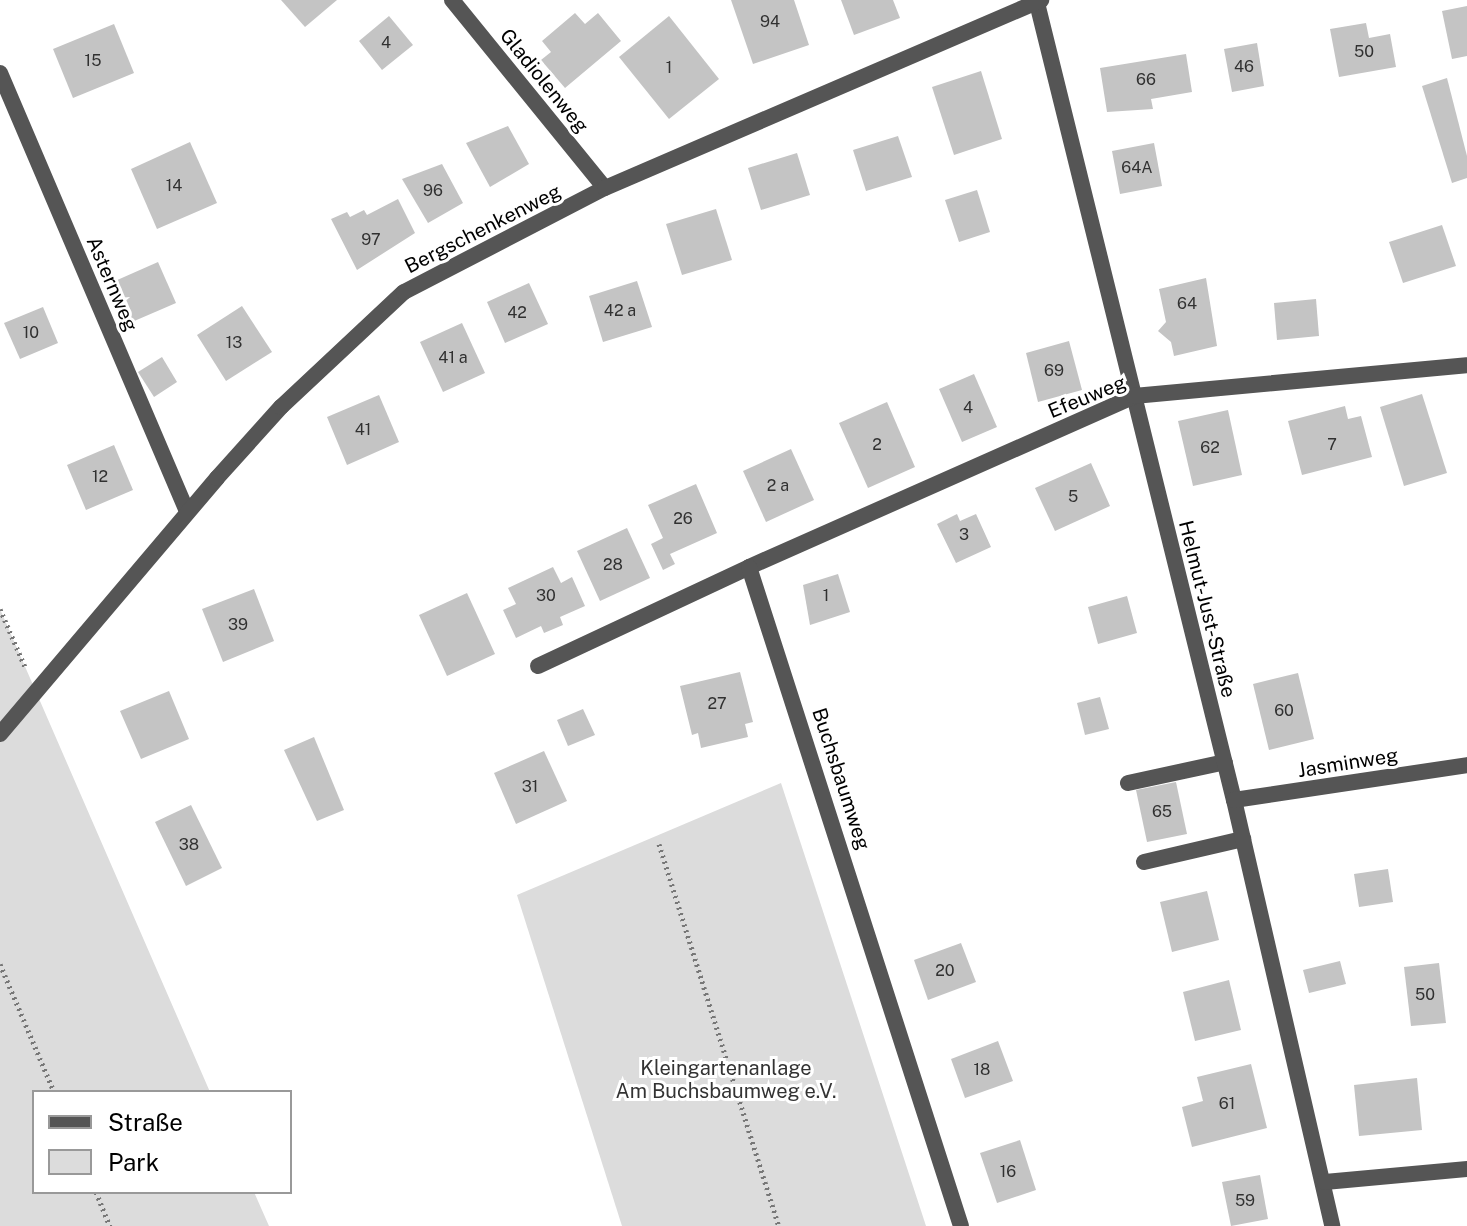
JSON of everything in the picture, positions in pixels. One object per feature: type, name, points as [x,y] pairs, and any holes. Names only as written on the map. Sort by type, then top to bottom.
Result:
[{"type":"street","name":"Gladiolenweg","points":[[452,0],[605,188]]},
{"type":"street","name":"Bergschenkenweg","points":[[0,734],[187,511],[281,407],[404,292],[605,188],[1039,1]]},
{"type":"street","name":"Helmut-Just-Straße","points":[[1039,1],[1225,762],[1325,1182],[1332,1226]]},
{"type":"street","name":"Asternweg","points":[[0,73],[187,511]]},
{"type":"street","name":"Efeuweg","points":[[749,567],[1134,396],[1467,365]]},
{"type":"street","points":[[538,666],[749,567]]},
{"type":"street","name":"Buchsbaumweg","points":[[749,567],[961,1226]]},
{"type":"street","points":[[1128,783],[1225,762]]},
{"type":"street","name":"Jasminweg","points":[[1234,800],[1467,765]]},
{"type":"street","points":[[1144,862],[1243,839]]},
{"type":"street","points":[[1325,1182],[1467,1169]]},
{"type":"path","points":[[0,609],[36,692]]},
{"type":"path","points":[[659,844],[779,1226]]},
{"type":"path","points":[[0,964],[53,1090]]},
{"type":"path","points":[[97,1194],[110,1226]]},
{"type":"green space","points":[[0,609],[209,1090],[32,1090],[32,1194],[255,1194],[269,1226],[0,1226]]},
{"type":"green space","name":"Kleingartenanlage Am Buchsbaumweg e.V.","points":[[781,783],[926,1226],[622,1226],[517,895]]},
{"type":"building","points":[[281,0],[337,0],[305,27]]},
{"type":"building","points":[[731,0],[794,0],[809,45],[753,64]]},
{"type":"building","points":[[841,0],[893,0],[900,18],[854,35]]},
{"type":"building","points":[[1467,6],[1467,56],[1452,59],[1442,11]]},
{"type":"building","points":[[575,13],[585,24],[598,13],[621,41],[565,88],[541,60],[551,52],[542,41]]},
{"type":"building","points":[[389,16],[413,45],[382,70],[359,41]]},
{"type":"building","points":[[669,16],[719,79],[669,119],[619,57]]},
{"type":"building","points":[[1366,23],[1369,38],[1390,34],[1396,67],[1339,77],[1330,29]]},
{"type":"building","points":[[114,24],[134,73],[73,98],[53,49]]},
{"type":"building","points":[[1257,43],[1264,86],[1232,92],[1224,49]]},
{"type":"building","points":[[1186,54],[1192,92],[1151,99],[1153,109],[1107,112],[1100,68]]},
{"type":"building","points":[[981,71],[1002,139],[954,155],[932,87]]},
{"type":"building","points":[[1447,78],[1467,156],[1467,178],[1452,183],[1422,86]]},
{"type":"building","points":[[508,126],[529,164],[490,187],[466,143]]},
{"type":"building","points":[[898,136],[912,177],[866,191],[853,150]]},
{"type":"building","points":[[190,142],[217,203],[157,229],[131,169]]},
{"type":"building","points":[[1154,143],[1162,186],[1120,194],[1112,151]]},
{"type":"building","points":[[797,153],[810,195],[761,210],[748,168]]},
{"type":"building","points":[[442,164],[463,203],[428,223],[402,179]]},
{"type":"building","points":[[977,190],[990,232],[959,242],[945,200]]},
{"type":"building","points":[[398,199],[415,233],[357,270],[331,219],[347,212],[350,217],[364,210],[367,215]]},
{"type":"building","points":[[716,209],[732,260],[682,275],[666,224]]},
{"type":"building","points":[[1442,225],[1456,266],[1403,283],[1389,242]]},
{"type":"building","points":[[158,262],[176,303],[132,322],[115,281]]},
{"type":"building","points":[[1206,278],[1217,346],[1174,356],[1171,342],[1158,331],[1166,322],[1159,289]]},
{"type":"building","points":[[637,281],[652,327],[603,342],[589,296]]},
{"type":"building","points":[[529,283],[548,324],[505,343],[487,302]]},
{"type":"building","points":[[1316,299],[1319,336],[1277,340],[1274,303]]},
{"type":"building","points":[[242,306],[272,352],[226,381],[197,335]]},
{"type":"building","points":[[43,307],[58,343],[20,359],[4,323]]},
{"type":"building","points":[[462,323],[485,373],[443,392],[420,342]]},
{"type":"building","points":[[1069,341],[1082,390],[1038,402],[1026,353]]},
{"type":"building","points":[[162,357],[177,382],[154,397],[138,372]]},
{"type":"building","points":[[974,374],[997,427],[962,442],[939,389]]},
{"type":"building","points":[[1422,394],[1447,473],[1404,486],[1380,407]]},
{"type":"building","points":[[379,395],[399,442],[347,465],[327,417]]},
{"type":"building","points":[[887,402],[915,467],[868,488],[839,423]]},
{"type":"building","points":[[1345,406],[1348,419],[1361,416],[1372,457],[1302,475],[1288,421]]},
{"type":"building","points":[[1228,410],[1242,475],[1193,486],[1178,421]]},
{"type":"building","points":[[114,445],[133,490],[86,510],[67,465]]},
{"type":"building","points":[[791,449],[814,500],[766,522],[743,471]]},
{"type":"building","points":[[1091,463],[1110,506],[1055,531],[1035,488]]},
{"type":"building","points":[[696,484],[717,533],[670,554],[675,564],[663,570],[651,544],[663,538],[648,505]]},
{"type":"building","points":[[957,514],[960,521],[976,514],[991,547],[956,563],[937,524]]},
{"type":"building","points":[[627,528],[650,578],[600,601],[577,551]]},
{"type":"building","points":[[553,567],[561,583],[572,577],[585,606],[560,617],[563,625],[544,633],[541,626],[516,638],[503,610],[516,604],[508,588]]},
{"type":"building","points":[[838,574],[850,612],[810,625],[803,585]]},
{"type":"building","points":[[254,589],[274,641],[223,662],[202,609]]},
{"type":"building","points":[[467,593],[495,654],[447,676],[419,615]]},
{"type":"building","points":[[1127,596],[1137,633],[1098,644],[1088,607]]},
{"type":"building","points":[[740,672],[753,722],[745,724],[748,737],[701,748],[698,733],[692,735],[680,686]]},
{"type":"building","points":[[1298,673],[1314,739],[1269,750],[1253,684]]},
{"type":"building","points":[[169,691],[189,739],[141,759],[120,711]]},
{"type":"building","points":[[1100,697],[1109,729],[1085,735],[1077,703]]},
{"type":"building","points":[[583,709],[595,735],[568,746],[557,720]]},
{"type":"building","points":[[314,737],[344,810],[317,821],[284,750]]},
{"type":"building","points":[[544,751],[567,801],[516,824],[494,773]]},
{"type":"building","points":[[1176,782],[1187,834],[1147,842],[1136,790]]},
{"type":"building","points":[[191,805],[222,868],[186,886],[155,822]]},
{"type":"building","points":[[1388,869],[1393,902],[1359,907],[1354,874]]},
{"type":"building","points":[[1207,891],[1219,940],[1172,952],[1160,902]]},
{"type":"building","points":[[961,943],[976,982],[928,1000],[914,960]]},
{"type":"building","points":[[1340,961],[1346,984],[1309,993],[1303,970]]},
{"type":"building","points":[[1439,963],[1446,1023],[1411,1026],[1404,967]]},
{"type":"building","points":[[1229,980],[1241,1030],[1195,1041],[1183,992]]},
{"type":"building","points":[[998,1041],[1013,1081],[965,1098],[951,1059]]},
{"type":"building","points":[[1251,1064],[1267,1128],[1192,1147],[1182,1107],[1203,1101],[1197,1077]]},
{"type":"building","points":[[1417,1078],[1422,1130],[1359,1136],[1354,1085]]},
{"type":"building","points":[[1020,1140],[1036,1190],[997,1203],[980,1153]]},
{"type":"building","points":[[1260,1175],[1268,1219],[1231,1226],[1222,1182]]}]
